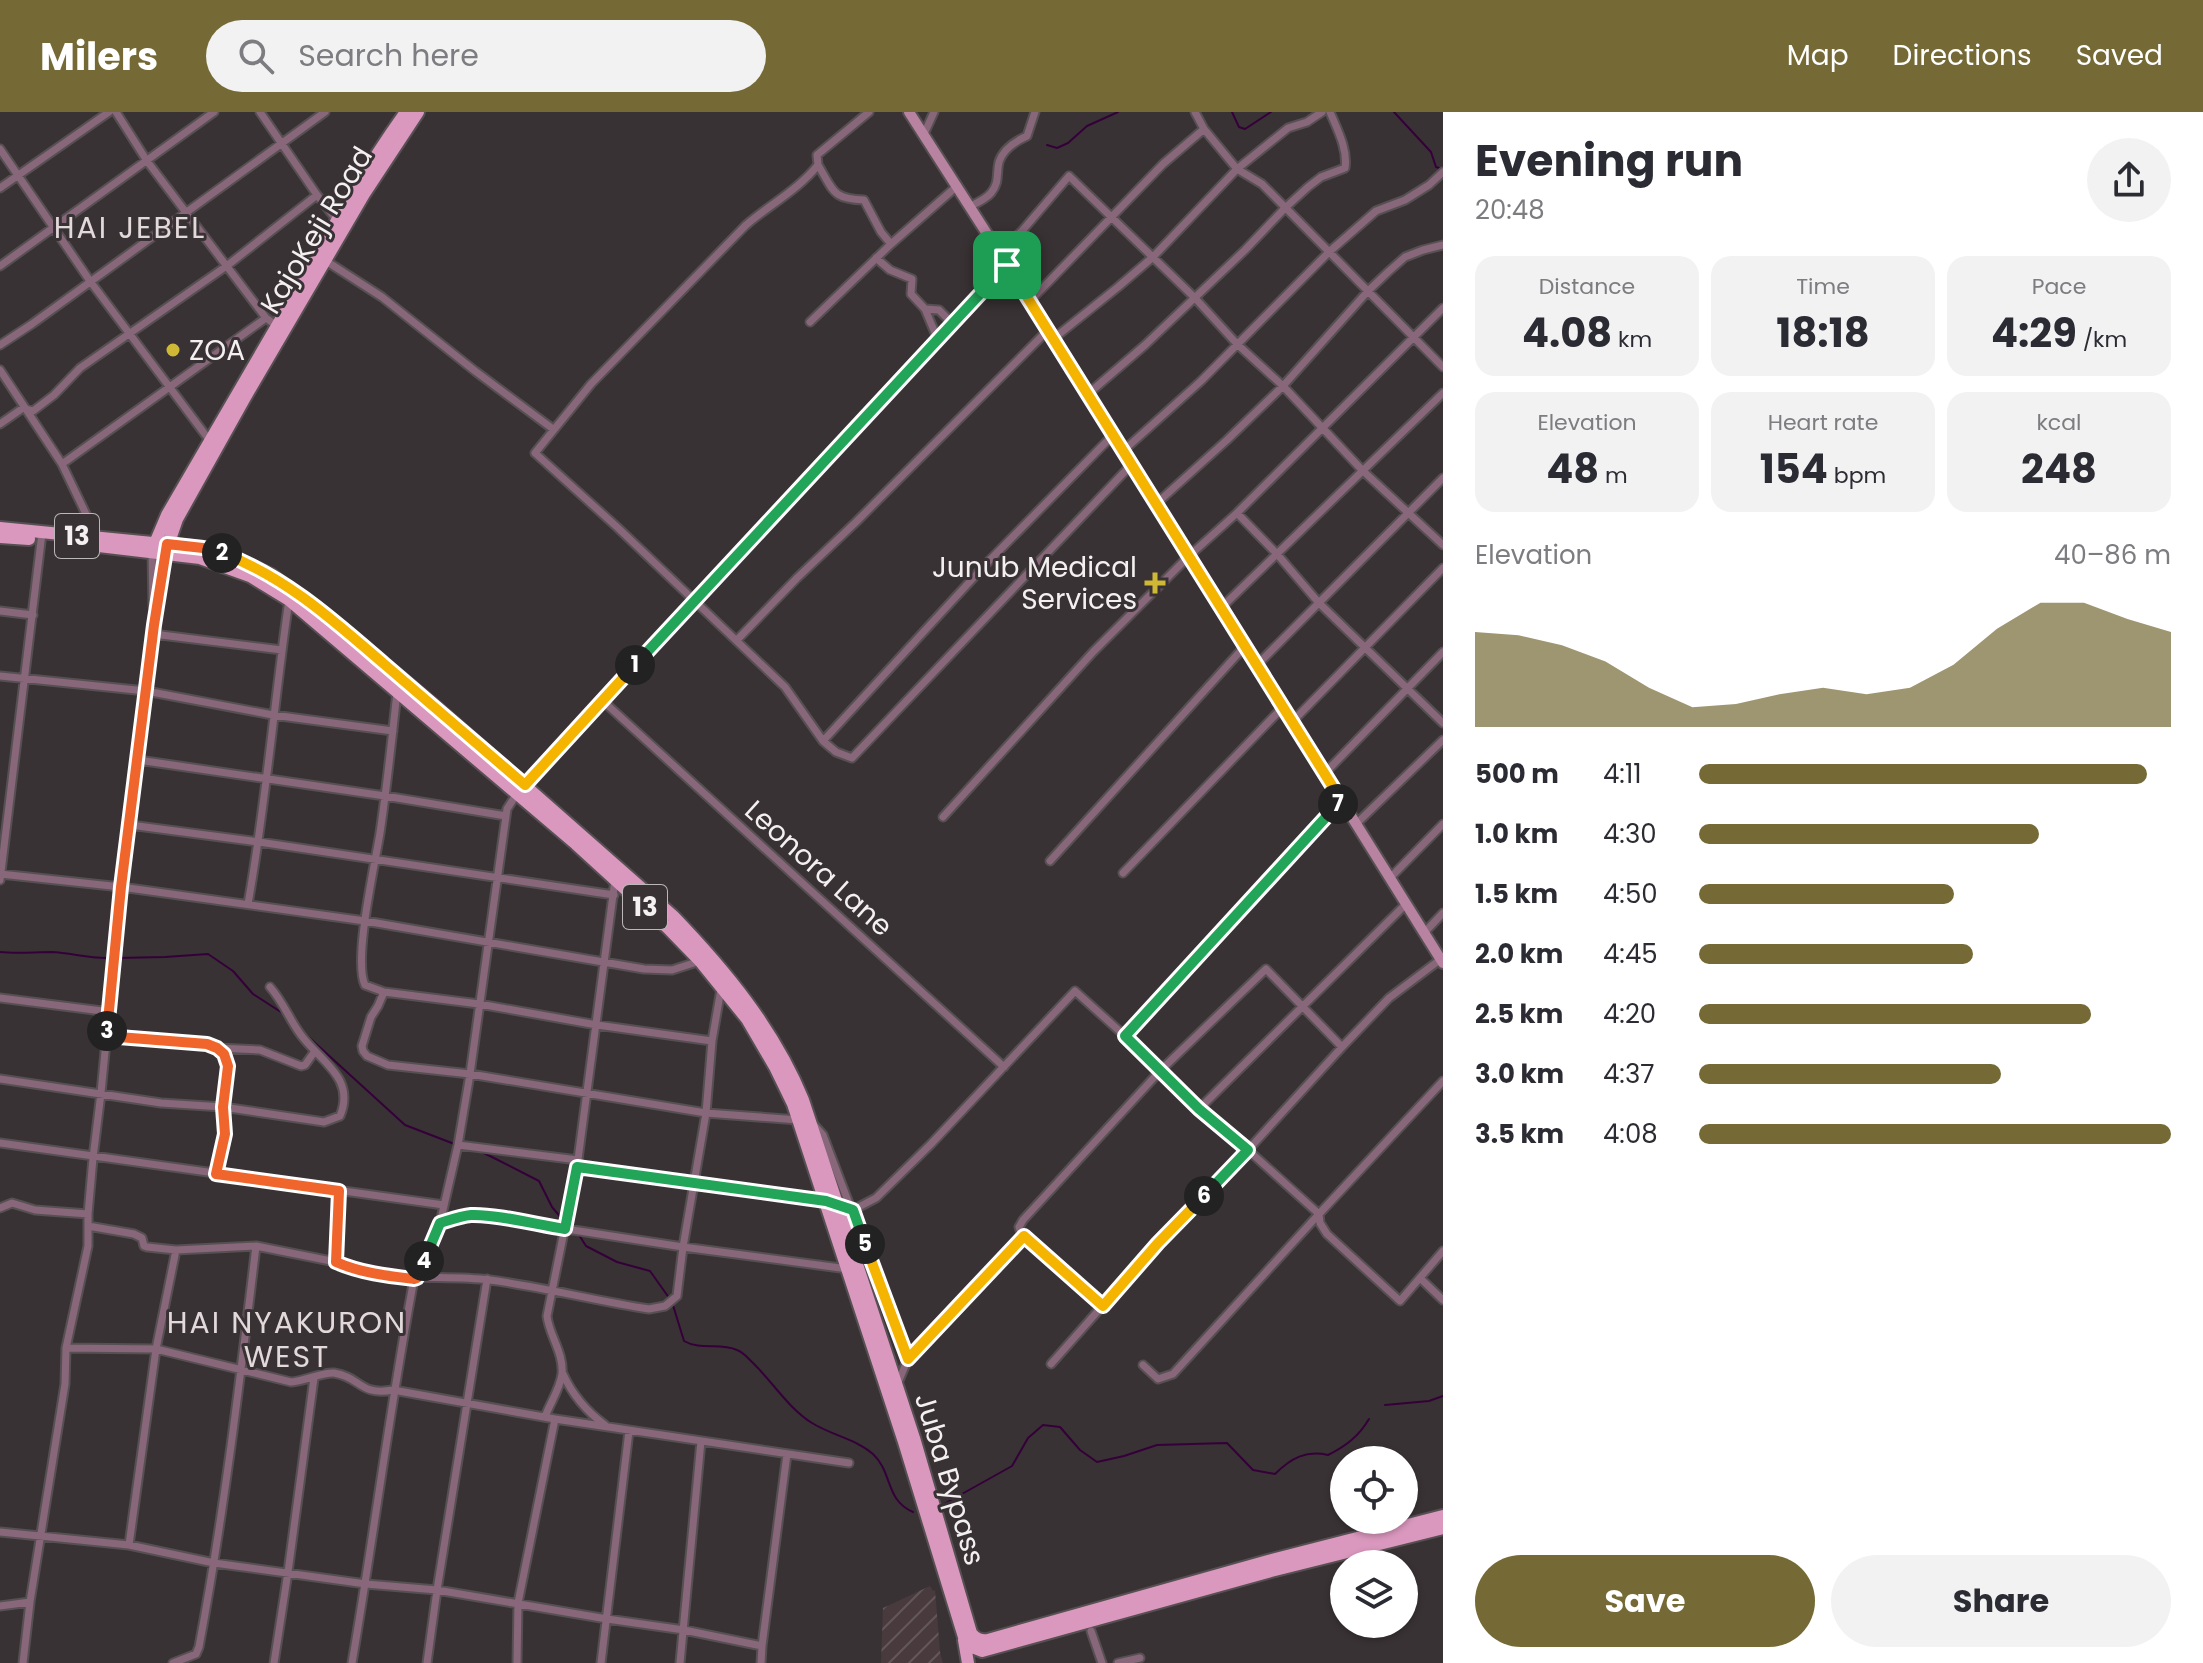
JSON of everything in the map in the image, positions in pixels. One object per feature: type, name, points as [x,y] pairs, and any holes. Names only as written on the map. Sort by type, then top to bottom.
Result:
[{"type":"main road","name":"KajoKeji Road","points":[[160,547],[167,515],[210,441],[272,322],[406,112]]},
{"type":"main road","name":"KajoKeji Road","points":[[160,547],[364,194],[418,112]]},
{"type":"main road","points":[[909,112],[1442,961]]},
{"type":"main road","name":"Juba Bypass","points":[[0,528],[42,537],[218,552],[283,582],[342,628],[520,790],[700,961],[747,1019],[805,1121]]},
{"type":"main road","name":"Juba Bypass","points":[[0,537],[97,538],[160,547],[231,568],[262,583],[289,600],[673,916],[730,978],[785,1061],[798,1089],[805,1121],[832,1203],[914,1438],[968,1635]]},
{"type":"main road","name":"Juba Bypass","points":[[832,1203],[848,1269],[968,1635]]},
{"type":"main road","points":[[968,1635],[982,1641],[988,1640],[1268,1561],[1443,1516]]},
{"type":"main road","points":[[977,1659],[982,1651],[1271,1571],[1443,1528]]},
{"type":"main road","points":[[968,1635],[977,1659]]},
{"type":"main road","points":[[968,1635],[968,1663]]},
{"type":"street","points":[[0,188],[109,112]]},
{"type":"street","points":[[62,464],[169,386],[272,322],[147,161],[116,112]]},
{"type":"street","points":[[0,266],[214,112]]},
{"type":"street","points":[[260,112],[336,219]]},
{"type":"street","points":[[0,345],[325,112]]},
{"type":"street","points":[[869,112],[817,155],[818,165],[836,194],[846,199],[864,200],[891,244]]},
{"type":"street","points":[[924,134],[934,112]]},
{"type":"street","points":[[969,207],[987,197],[996,186],[999,161],[1010,146],[1027,136],[1035,112]]},
{"type":"street","points":[[1195,112],[1204,129],[1237,169],[1262,184],[1443,367]]},
{"type":"street","points":[[737,640],[797,578],[1051,334],[1153,257],[1237,169],[1288,128],[1307,122],[1322,112]]},
{"type":"street","points":[[1088,394],[1195,298],[1285,208],[1321,177],[1345,168],[1340,137],[1330,112]]},
{"type":"street","points":[[1030,301],[1110,216],[1204,129]]},
{"type":"street","points":[[0,149],[90,281],[210,441]]},
{"type":"street","points":[[818,165],[794,190],[745,226],[591,384],[535,453],[785,687],[823,741],[836,752],[852,758],[1132,464]]},
{"type":"street","points":[[1123,451],[1201,381],[1329,252],[1376,211],[1405,200],[1443,172]]},
{"type":"street","points":[[999,252],[1022,231],[1069,176],[1283,386],[1362,470],[1443,545]]},
{"type":"street","points":[[810,322],[956,187]]},
{"type":"street","points":[[23,408],[33,411],[80,368],[228,265],[317,195]]},
{"type":"street","points":[[1157,503],[1283,386],[1368,291],[1405,257],[1443,245]]},
{"type":"street","points":[[876,258],[890,270],[912,279],[911,294],[925,309],[938,340]]},
{"type":"street","points":[[326,261],[382,297],[553,429]]},
{"type":"street","points":[[352,1663],[393,1390],[415,1278],[440,1223],[458,1145],[507,809],[520,790],[1007,265]]},
{"type":"street","points":[[943,817],[1093,652],[1443,308]]},
{"type":"street","points":[[925,309],[939,310],[953,324]]},
{"type":"street","points":[[0,370],[62,464],[97,538]]},
{"type":"street","points":[[1221,608],[1443,393]]},
{"type":"street","points":[[0,424],[23,408]]},
{"type":"street","points":[[823,741],[987,563],[1113,435]]},
{"type":"street","points":[[1257,665],[1443,478]]},
{"type":"street","points":[[1237,513],[1319,603],[1443,723]]},
{"type":"street","points":[[42,537],[26,679],[4,808],[0,876],[121,887],[248,904],[644,969],[672,970],[700,961]]},
{"type":"street","points":[[153,629],[160,547]]},
{"type":"street","points":[[23,1663],[65,1384],[66,1348],[88,1246],[93,1158],[160,547]]},
{"type":"street","points":[[1293,721],[1443,568]]},
{"type":"street","points":[[248,904],[259,842],[289,600]]},
{"type":"street","points":[[0,611],[33,615]]},
{"type":"street","points":[[153,629],[282,650]]},
{"type":"street","points":[[1050,861],[1245,646]]},
{"type":"street","points":[[1325,773],[1443,652]]},
{"type":"street","points":[[0,676],[146,691],[273,715],[393,731]]},
{"type":"street","points":[[397,690],[385,796],[365,921],[362,981],[365,985],[384,992],[712,1041]]},
{"type":"street","name":"Leonora Lane","points":[[603,701],[1004,1067]]},
{"type":"street","points":[[1123,873],[1283,707]]},
{"type":"street","points":[[1356,824],[1443,740]]},
{"type":"street","points":[[138,760],[506,816]]},
{"type":"street","points":[[1125,1036],[1341,800]]},
{"type":"street","points":[[1390,878],[1443,824]]},
{"type":"street","points":[[130,825],[614,895]]},
{"type":"street","points":[[607,1427],[588,1412],[569,1387],[548,1323],[548,1308],[578,1163],[615,880]]},
{"type":"street","points":[[1199,1109],[1406,904]]},
{"type":"street","points":[[1424,933],[1443,913]]},
{"type":"street","points":[[1051,1364],[1158,1243],[1389,998],[1442,961]]},
{"type":"street","points":[[1103,1306],[1024,1236],[1019,1227],[1160,1071],[1266,969],[1342,1047]]},
{"type":"street","points":[[0,1079],[161,1103],[223,1107],[324,1122],[340,1116],[342,1085],[338,1075],[303,1038],[282,1001],[270,987]]},
{"type":"street","points":[[88,1226],[134,1234],[142,1238],[147,1247],[176,1250],[256,1246],[336,1262],[380,1275],[487,1279],[638,1308],[665,1306],[677,1296],[706,1113],[712,1041],[721,987]]},
{"type":"street","points":[[458,1145],[832,1203],[853,1210],[876,1198],[931,1144],[1075,991],[1199,1109],[1319,1214],[1320,1223],[1327,1234],[1400,1301],[1443,1251]]},
{"type":"street","points":[[384,992],[367,1026],[362,1046],[367,1056],[388,1065],[470,1074],[706,1113],[805,1121],[823,1135],[908,1359]]},
{"type":"street","points":[[0,998],[110,1012]]},
{"type":"street","points":[[106,1036],[207,1044],[224,1054],[228,1066],[223,1107],[225,1134],[216,1174]]},
{"type":"street","points":[[217,1048],[260,1050],[301,1066],[315,1051]]},
{"type":"street","points":[[1143,1365],[1158,1379],[1173,1374],[1443,1081]]},
{"type":"street","points":[[0,1143],[444,1205]]},
{"type":"street","points":[[336,1262],[339,1191]]},
{"type":"street","points":[[0,1208],[12,1203],[35,1210],[88,1214]]},
{"type":"street","points":[[440,1223],[471,1215],[848,1269]]},
{"type":"street","points":[[897,1387],[908,1359],[1024,1236]]},
{"type":"street","points":[[173,1663],[198,1651],[214,1563],[256,1246]]},
{"type":"street","points":[[129,1545],[156,1349],[176,1250]]},
{"type":"street","points":[[1420,1278],[1443,1300]]},
{"type":"street","points":[[427,1663],[487,1279]]},
{"type":"street","points":[[66,1348],[156,1349],[291,1382],[328,1373],[339,1374],[367,1390],[393,1390],[629,1431],[849,1463]]},
{"type":"street","points":[[545,1417],[562,1372]]},
{"type":"street","points":[[274,1663],[314,1378]]},
{"type":"street","points":[[517,1663],[518,1603],[555,1419]]},
{"type":"street","points":[[601,1663],[629,1431]]},
{"type":"street","points":[[680,1663],[701,1441]]},
{"type":"street","points":[[761,1663],[787,1454]]},
{"type":"street","points":[[0,1532],[129,1545],[214,1563],[366,1584],[437,1590],[684,1630],[762,1646]]},
{"type":"street","points":[[0,1606],[30,1602]]},
{"type":"street","points":[[1091,1631],[1102,1663]]},
{"type":"street","points":[[1118,1663],[1140,1658]]},
{"type":"shaded area","points":[[930,1586],[935,1590],[943,1663],[881,1663],[883,1608]]},
{"type":"waterway","points":[[1047,145],[1057,148],[1068,143],[1087,126],[1118,112]]},
{"type":"waterway","points":[[1232,112],[1239,127],[1245,129],[1271,112]]},
{"type":"waterway","points":[[1394,112],[1431,152],[1436,167],[1442,169]]},
{"type":"waterway","points":[[0,952],[52,952],[110,958]]},
{"type":"waterway","points":[[116,958],[208,954],[233,971],[253,994],[284,1014]]},
{"type":"waterway","points":[[303,1032],[405,1125],[457,1145]]},
{"type":"waterway","points":[[482,1152],[539,1181],[552,1207],[563,1220]]},
{"type":"waterway","points":[[579,1235],[586,1246],[617,1262],[650,1271],[672,1302],[684,1341],[697,1346],[724,1347],[741,1352],[803,1417],[873,1454],[884,1469],[898,1501],[913,1512]]},
{"type":"waterway","points":[[1385,1405],[1429,1401],[1443,1396]]},
{"type":"waterway","points":[[944,1504],[1012,1466],[1028,1438],[1043,1425],[1060,1427],[1080,1450],[1097,1462],[1157,1445],[1227,1443],[1253,1470],[1275,1474],[1299,1457],[1335,1452],[1356,1435],[1369,1419]]},
{"type":"place","name":"ZOA","points":[[173,350]]},
{"type":"place","name":"Junub Medical Services","points":[[1155,583]]},
{"type":"district","name":"HAI JEBEL","points":[[130,228]]},
{"type":"district","name":"HAI NYAKURON WEST","points":[[287,1340]]},
{"type":"route","points":[[1007,265],[1341,800],[1125,1036],[1199,1109],[1248,1150],[1158,1243],[1103,1306],[1024,1236],[908,1359],[853,1210],[838,1204],[577,1167],[565,1229],[471,1215],[440,1223],[432,1246],[414,1279],[380,1275],[336,1262],[339,1191],[216,1174],[225,1134],[223,1107],[228,1066],[224,1054],[207,1044],[106,1036],[121,887],[167,544],[218,552],[283,582],[342,628],[525,785],[1007,265]]}]
